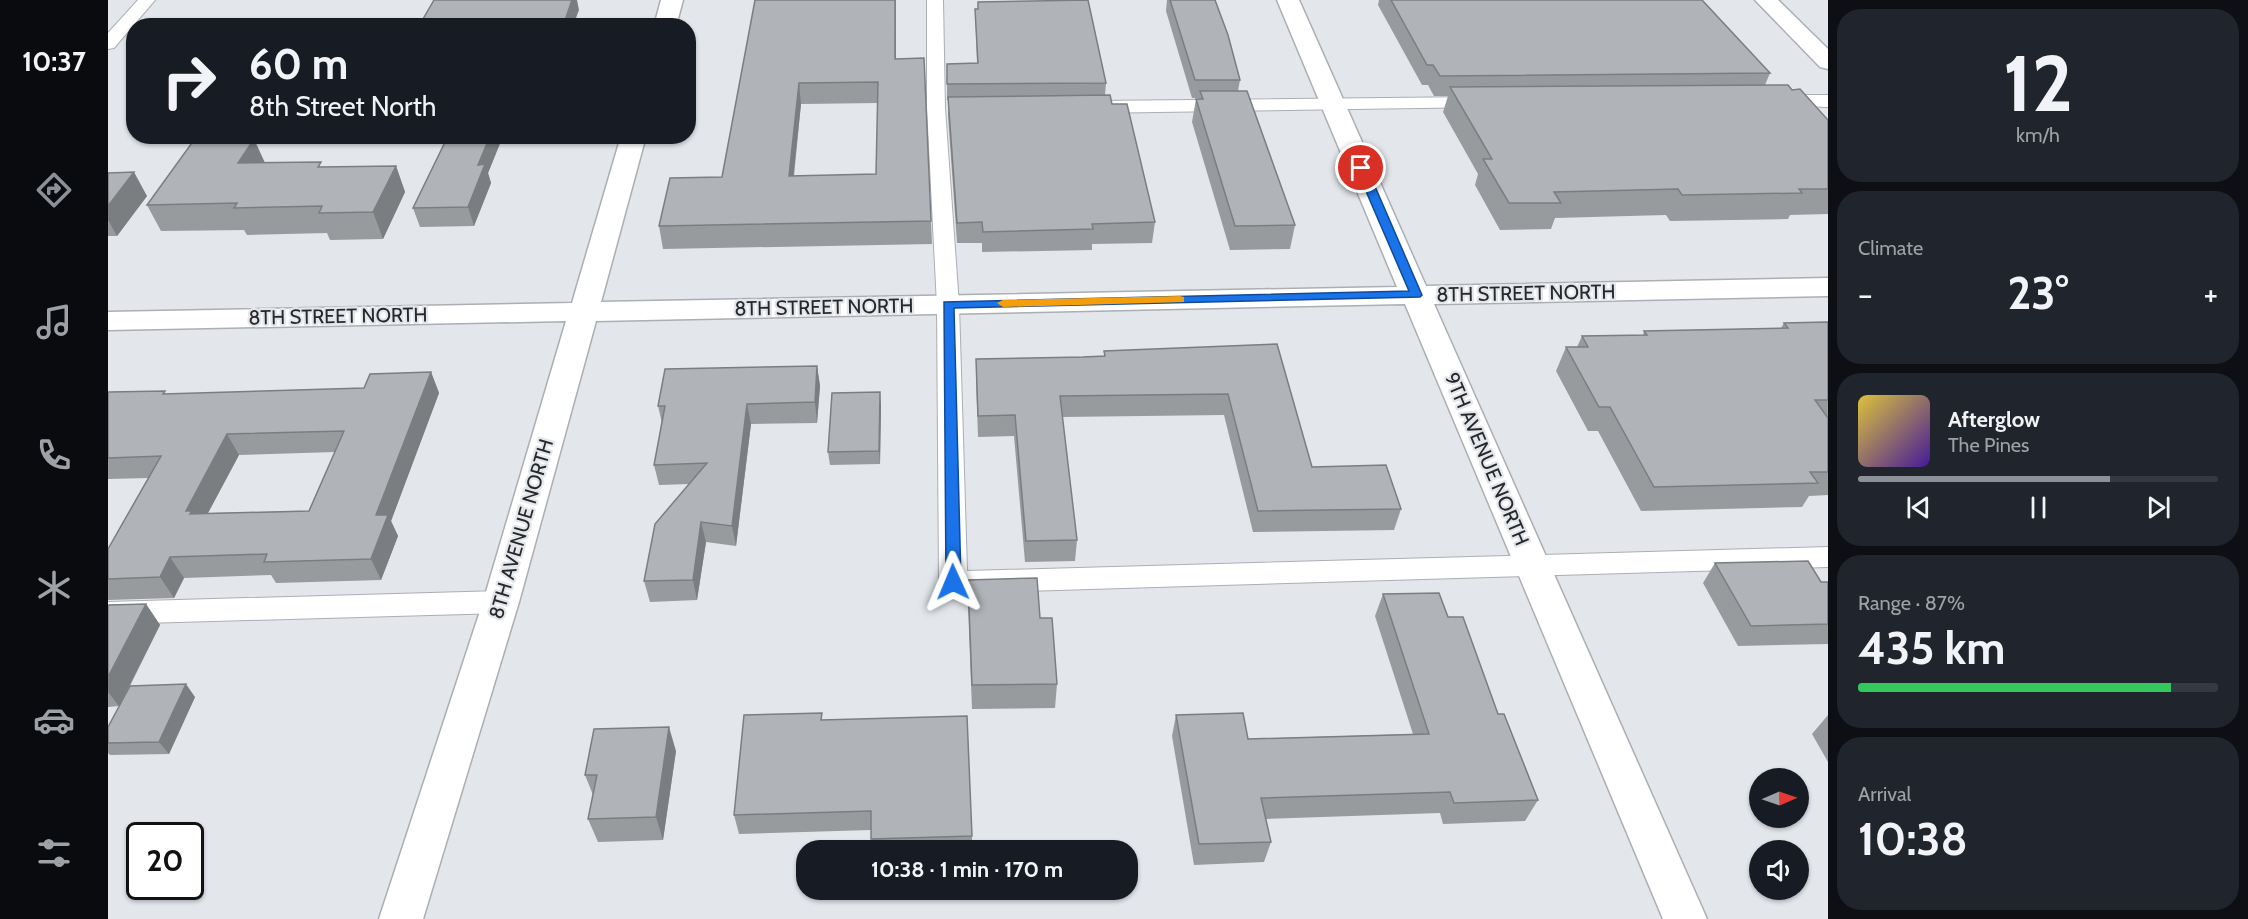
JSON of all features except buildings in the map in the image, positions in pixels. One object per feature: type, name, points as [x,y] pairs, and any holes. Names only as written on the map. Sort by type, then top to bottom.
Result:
[{"type":"street","points":[[667,18],[672,0]]},
{"type":"street","name":"9TH AVENUE NORTH","points":[[1288,0],[1685,919]]},
{"type":"street","points":[[1766,0],[1828,62]]},
{"type":"street","name":"8TH AVENUE NORTH","points":[[401,919],[501,602],[632,144]]},
{"type":"street","name":"8TH STREET NORTH","points":[[108,321],[1828,287]]},
{"type":"lane","points":[[131,18],[147,0]]},
{"type":"lane","points":[[935,0],[936,108],[948,305],[953,582],[1828,557]]},
{"type":"lane","points":[[108,44],[126,24]]},
{"type":"lane","points":[[1757,101],[1828,100]]},
{"type":"lane","points":[[1076,107],[1499,103]]},
{"type":"lane","points":[[936,108],[960,108]]},
{"type":"lane","points":[[108,613],[501,602]]},
{"type":"slow traffic","points":[[1003,303],[1180,300]]},
{"type":"route","points":[[953,582],[948,305],[1416,295],[1361,168]]}]
